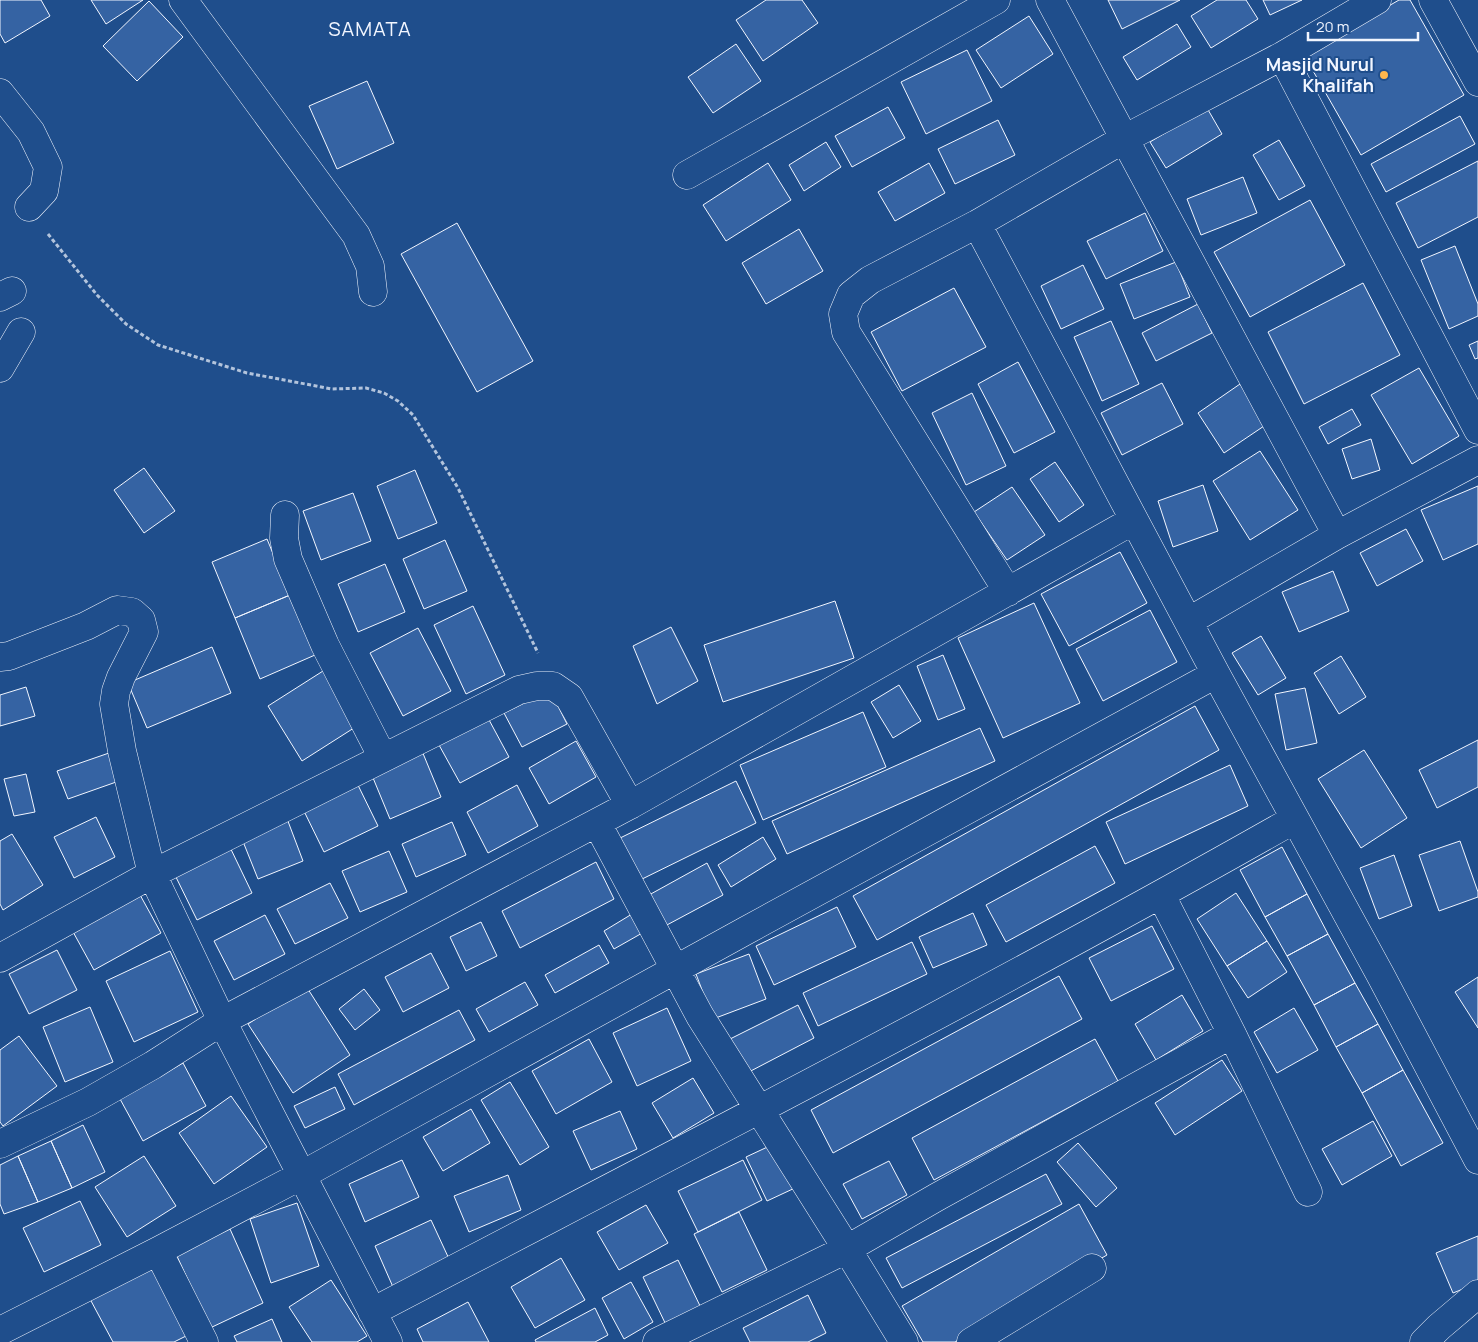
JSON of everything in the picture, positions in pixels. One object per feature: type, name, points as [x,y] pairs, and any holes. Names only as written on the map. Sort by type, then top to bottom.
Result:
[{"type":"street","points":[[183,0],[356,235],[370,266],[373,292]]},
{"type":"street","points":[[687,175],[996,0]]},
{"type":"street","points":[[1050,0],[1338,535]]},
{"type":"street","points":[[1008,592],[846,332],[843,314],[851,295],[870,280],[977,224],[1124,139],[1282,56],[1377,0]]},
{"type":"street","points":[[1433,0],[1478,82]]},
{"type":"street","points":[[1282,56],[1478,430]]},
{"type":"street","points":[[0,93],[30,132],[48,167],[44,191],[29,207]]},
{"type":"street","points":[[977,224],[1216,674],[1381,976],[1478,1160]]},
{"type":"street","points":[[0,368],[21,332]]},
{"type":"street","points":[[1189,621],[1338,535],[1478,460]]},
{"type":"street","points":[[285,515],[284,538],[288,559],[325,645],[383,758]]},
{"type":"street","points":[[0,1144],[88,1102],[154,1065],[222,1021],[630,805],[1134,520]]},
{"type":"street","points":[[0,657],[9,656],[86,626],[117,610],[132,612],[141,620],[144,632],[121,678],[114,704],[122,750],[152,874],[222,1021],[388,1342]]},
{"type":"street","points":[[0,1331],[302,1175],[1216,674]]},
{"type":"street","points":[[0,958],[152,874],[519,690],[537,686],[553,686],[569,697],[630,805]]},
{"type":"street","points":[[372,1312],[759,1110],[1161,895],[1295,819]]},
{"type":"street","points":[[597,823],[700,1016],[904,1342]]},
{"type":"street","points":[[1161,895],[1232,1034],[1308,1192]]},
{"type":"street","points":[[656,1342],[847,1249],[937,1197],[1232,1034]]},
{"type":"street","points":[[158,1251],[204,1342]]},
{"type":"street","points":[[971,1342],[1092,1268]]},
{"type":"street","points":[[1424,1342],[1445,1321],[1478,1294]]},
{"type":"path","points":[[29,207],[65,257],[97,295],[126,324],[158,344],[246,373],[332,389],[366,388],[384,393],[398,401],[413,416],[458,488],[553,686]]},
{"type":"building","points":[[0,0],[41,0],[50,16],[5,43],[0,34]]},
{"type":"building","points":[[91,0],[143,0],[106,24]]},
{"type":"building","points":[[766,0],[802,0],[818,23],[763,61],[736,20]]},
{"type":"building","points":[[1108,0],[1180,0],[1122,29]]},
{"type":"building","points":[[1217,0],[1246,0],[1258,19],[1211,48],[1191,16]]},
{"type":"building","points":[[1263,0],[1302,0],[1270,15]]},
{"type":"building","name":"Masjid Nurul Khalifah","points":[[1399,0],[1410,0],[1464,95],[1361,155],[1304,55]]},
{"type":"building","points":[[149,1],[183,37],[137,81],[103,46]]},
{"type":"building","points":[[1029,16],[1053,54],[1001,88],[976,50]]},
{"type":"building","points":[[1177,24],[1191,47],[1137,80],[1123,57]]},
{"type":"building","points":[[736,44],[761,81],[713,113],[688,77]]},
{"type":"building","points":[[967,50],[992,101],[926,134],[901,82]]},
{"type":"building","points":[[367,81],[394,143],[337,169],[309,106]]},
{"type":"building","points":[[888,107],[905,138],[852,167],[835,136]]},
{"type":"building","points":[[1207,108],[1222,134],[1166,168],[1150,142]]},
{"type":"building","points":[[1460,116],[1475,144],[1386,192],[1371,164]]},
{"type":"building","points":[[998,120],[1015,155],[955,184],[938,149]]},
{"type":"building","points":[[1279,140],[1305,186],[1279,200],[1253,155]]},
{"type":"building","points":[[826,142],[841,167],[804,191],[789,165]]},
{"type":"building","points":[[1478,161],[1478,217],[1418,248],[1396,203]]},
{"type":"building","points":[[768,163],[791,200],[726,241],[703,205]]},
{"type":"building","points":[[929,163],[945,193],[895,221],[878,192]]},
{"type":"building","points":[[1243,177],[1257,213],[1201,235],[1187,199]]},
{"type":"building","points":[[1310,200],[1345,265],[1250,317],[1214,252]]},
{"type":"building","points":[[1145,213],[1163,251],[1106,279],[1087,241]]},
{"type":"building","points":[[457,223],[533,361],[477,392],[401,254]]},
{"type":"building","points":[[799,229],[823,271],[766,304],[742,263]]},
{"type":"building","points":[[1455,246],[1478,304],[1478,316],[1449,329],[1421,260]]},
{"type":"building","points":[[1176,262],[1190,297],[1134,319],[1120,284]]},
{"type":"building","points":[[1083,265],[1104,309],[1061,329],[1041,286]]},
{"type":"building","points":[[1363,283],[1400,355],[1304,404],[1268,332]]},
{"type":"building","points":[[954,288],[986,347],[902,391],[871,332]]},
{"type":"building","points":[[1198,304],[1212,333],[1156,361],[1142,333]]},
{"type":"building","points":[[1111,321],[1139,384],[1102,401],[1074,337]]},
{"type":"building","points":[[1478,341],[1478,358],[1475,359],[1469,345]]},
{"type":"building","points":[[1018,362],[1055,432],[1014,453],[978,384]]},
{"type":"building","points":[[1419,368],[1459,436],[1412,464],[1371,395]]},
{"type":"building","points":[[1162,383],[1183,424],[1122,455],[1101,413]]},
{"type":"building","points":[[1240,384],[1267,424],[1224,453],[1198,413]]},
{"type":"building","points":[[972,393],[1006,466],[966,485],[932,413]]},
{"type":"building","points":[[1352,409],[1361,425],[1328,444],[1319,427]]},
{"type":"building","points":[[1371,439],[1380,470],[1352,479],[1342,449]]},
{"type":"building","points":[[1260,451],[1298,510],[1250,540],[1213,481]]},
{"type":"building","points":[[1055,462],[1084,505],[1059,522],[1030,479]]},
{"type":"building","points":[[144,468],[175,511],[144,533],[114,490]]},
{"type":"building","points":[[415,470],[437,523],[398,539],[377,486]]},
{"type":"building","points":[[1203,485],[1218,531],[1173,547],[1158,501]]},
{"type":"building","points":[[1478,486],[1478,544],[1443,560],[1421,510]]},
{"type":"building","points":[[1012,487],[1045,535],[1007,560],[974,512]]},
{"type":"building","points":[[353,493],[371,541],[321,560],[303,511]]},
{"type":"building","points":[[1406,529],[1423,561],[1377,586],[1360,553]]},
{"type":"building","points":[[267,539],[290,595],[235,618],[212,562]]},
{"type":"building","points":[[445,540],[467,591],[424,609],[403,559]]},
{"type":"building","points":[[1120,552],[1147,603],[1069,646],[1041,594]]},
{"type":"building","points":[[385,564],[405,612],[358,632],[338,584]]},
{"type":"building","points":[[1333,571],[1349,611],[1299,632],[1282,592]]},
{"type":"building","points":[[290,595],[315,655],[260,679],[235,618]]},
{"type":"building","points":[[835,601],[854,658],[723,702],[704,645]]},
{"type":"building","points":[[1034,603],[1080,703],[1003,738],[958,638]]},
{"type":"building","points":[[473,606],[505,675],[466,694],[434,625]]},
{"type":"building","points":[[1150,610],[1177,662],[1103,701],[1076,649]]},
{"type":"building","points":[[671,627],[698,681],[657,704],[633,646]]},
{"type":"building","points":[[418,628],[451,691],[403,716],[370,653]]},
{"type":"building","points":[[1261,636],[1286,678],[1258,695],[1232,653]]},
{"type":"building","points":[[212,647],[231,693],[147,728],[128,683]]},
{"type":"building","points":[[943,655],[965,709],[938,720],[917,666]]},
{"type":"building","points":[[1341,656],[1366,697],[1339,714],[1314,673]]},
{"type":"building","points":[[323,671],[357,726],[302,761],[268,706]]},
{"type":"building","points":[[899,685],[921,721],[893,738],[871,702]]},
{"type":"building","points":[[26,687],[35,716],[0,726],[0,695]]},
{"type":"building","points":[[1305,688],[1317,743],[1286,750],[1275,694]]},
{"type":"building","points":[[550,690],[567,724],[522,747],[504,713]]},
{"type":"building","points":[[1195,706],[1219,750],[877,940],[853,896]]},
{"type":"building","points":[[863,712],[886,767],[763,820],[740,765]]},
{"type":"building","points":[[488,718],[509,757],[460,783],[439,745]]},
{"type":"building","points":[[980,728],[995,761],[787,854],[772,821]]},
{"type":"building","points":[[1478,740],[1478,787],[1437,808],[1419,770]]},
{"type":"building","points":[[576,741],[596,777],[549,804],[529,768]]},
{"type":"building","points":[[1364,750],[1407,818],[1361,848],[1318,779]]},
{"type":"building","points":[[422,751],[441,797],[390,819],[371,773]]},
{"type":"building","points":[[109,753],[119,781],[68,799],[57,771]]},
{"type":"building","points":[[1230,765],[1248,806],[1125,864],[1106,822]]},
{"type":"building","points":[[26,774],[35,812],[14,816],[4,779]]},
{"type":"building","points":[[355,779],[378,826],[324,852],[301,805]]},
{"type":"building","points":[[736,781],[756,823],[634,883],[614,841]]},
{"type":"building","points":[[517,785],[538,826],[488,853],[467,812]]},
{"type":"building","points":[[286,816],[303,861],[258,879],[240,834]]},
{"type":"building","points":[[96,817],[115,857],[74,878],[54,837]]},
{"type":"building","points":[[452,822],[466,855],[416,877],[402,844]]},
{"type":"building","points":[[12,834],[43,885],[3,910],[0,904],[0,841]]},
{"type":"building","points":[[763,837],[776,859],[731,887],[718,865]]},
{"type":"building","points":[[227,841],[252,893],[197,920],[172,869]]},
{"type":"building","points":[[1460,841],[1478,892],[1478,897],[1439,911],[1419,855]]},
{"type":"building","points":[[1095,846],[1115,883],[1006,942],[986,905]]},
{"type":"building","points":[[1282,847],[1307,894],[1265,917],[1240,870]]},
{"type":"building","points":[[389,851],[407,892],[360,912],[342,871]]},
{"type":"building","points":[[1394,855],[1412,906],[1379,919],[1360,868]]},
{"type":"building","points":[[596,862],[614,899],[520,948],[502,911]]},
{"type":"building","points":[[707,863],[723,895],[665,926],[649,895]]},
{"type":"building","points":[[330,883],[348,918],[295,944],[277,909]]},
{"type":"building","points":[[139,893],[161,933],[94,970],[72,930]]},
{"type":"building","points":[[1236,893],[1267,941],[1227,966],[1197,919]]},
{"type":"building","points":[[1307,894],[1328,934],[1287,956],[1265,917]]},
{"type":"building","points":[[837,907],[856,947],[774,985],[756,946]]},
{"type":"building","points":[[973,913],[987,945],[933,968],[919,937]]},
{"type":"building","points":[[632,914],[644,932],[614,949],[604,931]]},
{"type":"building","points":[[265,915],[285,954],[234,980],[214,941]]},
{"type":"building","points":[[481,922],[497,956],[466,971],[450,937]]},
{"type":"building","points":[[1152,926],[1174,969],[1111,1001],[1089,958]]},
{"type":"building","points":[[1328,934],[1355,983],[1314,1005],[1287,956]]},
{"type":"building","points":[[1267,941],[1287,972],[1248,998],[1227,966]]},
{"type":"building","points":[[912,942],[927,974],[818,1026],[803,993]]},
{"type":"building","points":[[599,945],[609,963],[555,993],[545,975]]},
{"type":"building","points":[[57,950],[77,990],[29,1014],[9,974]]},
{"type":"building","points":[[170,951],[198,1012],[134,1042],[106,981]]},
{"type":"building","points":[[431,953],[449,988],[403,1012],[385,977]]},
{"type":"building","points":[[749,954],[766,999],[713,1019],[696,974]]},
{"type":"building","points":[[1059,976],[1082,1019],[833,1153],[811,1110]]},
{"type":"building","points":[[1478,977],[1478,1028],[1455,992]]},
{"type":"building","points":[[525,982],[538,1005],[489,1032],[476,1009]]},
{"type":"building","points":[[1355,983],[1378,1024],[1336,1047],[1314,1005]]},
{"type":"building","points":[[306,986],[350,1055],[293,1093],[248,1024]]},
{"type":"building","points":[[364,989],[380,1010],[355,1030],[339,1009]]},
{"type":"building","points":[[1182,995],[1203,1031],[1156,1060],[1135,1024]]},
{"type":"building","points":[[798,1005],[814,1038],[745,1074],[728,1040]]},
{"type":"building","points":[[90,1007],[113,1062],[65,1082],[43,1027]]},
{"type":"building","points":[[667,1008],[691,1061],[637,1086],[613,1033]]},
{"type":"building","points":[[1294,1008],[1318,1050],[1277,1073],[1254,1032]]},
{"type":"building","points":[[459,1010],[475,1040],[354,1105],[338,1074]]},
{"type":"building","points":[[1378,1024],[1403,1070],[1362,1093],[1336,1047]]},
{"type":"building","points":[[19,1036],[57,1086],[3,1126],[0,1122],[0,1050]]},
{"type":"building","points":[[589,1039],[612,1082],[556,1114],[532,1071]]},
{"type":"building","points":[[1095,1039],[1118,1081],[934,1180],[912,1138]]},
{"type":"building","points":[[1222,1060],[1242,1091],[1175,1135],[1155,1103]]},
{"type":"building","points":[[183,1063],[206,1106],[143,1141],[120,1099]]},
{"type":"building","points":[[1403,1070],[1443,1143],[1401,1166],[1362,1093]]},
{"type":"building","points":[[693,1078],[714,1113],[673,1138],[652,1103]]},
{"type":"building","points":[[510,1082],[549,1147],[520,1165],[481,1100]]},
{"type":"building","points":[[335,1087],[345,1109],[305,1128],[294,1106]]},
{"type":"building","points":[[231,1096],[267,1147],[214,1184],[179,1133]]},
{"type":"building","points":[[471,1109],[490,1143],[443,1171],[423,1137]]},
{"type":"building","points":[[620,1111],[637,1149],[591,1170],[573,1131]]},
{"type":"building","points":[[1373,1121],[1392,1156],[1342,1185],[1322,1149]]},
{"type":"building","points":[[83,1125],[105,1172],[72,1188],[51,1141]]},
{"type":"building","points":[[51,1141],[72,1188],[38,1202],[18,1156]]},
{"type":"building","points":[[776,1143],[797,1187],[767,1201],[746,1157]]},
{"type":"building","points":[[1078,1143],[1117,1188],[1096,1207],[1057,1162]]},
{"type":"building","points":[[18,1156],[38,1202],[4,1214],[0,1204],[0,1165]]},
{"type":"building","points":[[144,1156],[176,1206],[127,1237],[95,1187]]},
{"type":"building","points":[[402,1160],[419,1197],[365,1222],[349,1184]]},
{"type":"building","points":[[743,1160],[762,1200],[698,1232],[678,1191]]},
{"type":"building","points":[[889,1161],[907,1195],[862,1219],[843,1184]]},
{"type":"building","points":[[1046,1174],[1062,1204],[902,1288],[886,1258]]},
{"type":"building","points":[[508,1175],[521,1210],[469,1232],[454,1196]]},
{"type":"building","points":[[80,1201],[101,1245],[44,1272],[23,1228]]},
{"type":"building","points":[[297,1203],[319,1266],[271,1283],[250,1219]]},
{"type":"building","points":[[1079,1204],[1107,1255],[955,1342],[923,1342],[902,1306]]},
{"type":"building","points":[[646,1205],[668,1243],[619,1270],[597,1232]]},
{"type":"building","points":[[739,1212],[767,1270],[722,1292],[694,1234]]},
{"type":"building","points":[[431,1220],[450,1261],[393,1287],[375,1246]]},
{"type":"building","points":[[230,1229],[263,1303],[210,1328],[176,1254]]},
{"type":"building","points":[[1478,1236],[1478,1283],[1453,1293],[1436,1253]]},
{"type":"building","points":[[561,1258],[585,1300],[535,1328],[511,1287]]},
{"type":"building","points":[[678,1260],[702,1310],[667,1327],[643,1277]]},
{"type":"building","points":[[151,1266],[188,1335],[174,1342],[113,1342],[90,1299]]},
{"type":"building","points":[[331,1280],[367,1336],[357,1342],[312,1342],[289,1307]]},
{"type":"building","points":[[631,1282],[653,1322],[624,1339],[602,1298]]},
{"type":"building","points":[[808,1295],[826,1333],[808,1342],[750,1342],[743,1328]]},
{"type":"building","points":[[468,1302],[489,1342],[423,1342],[417,1329]]},
{"type":"building","points":[[595,1308],[608,1335],[595,1342],[536,1342],[535,1340]]},
{"type":"building","points":[[272,1319],[282,1342],[237,1342],[234,1336]]},
{"type":"place","name":"Masjid Nurul Khalifah","points":[[1384,75]]},
{"type":"district","name":"SAMATA","points":[[370,29]]}]
